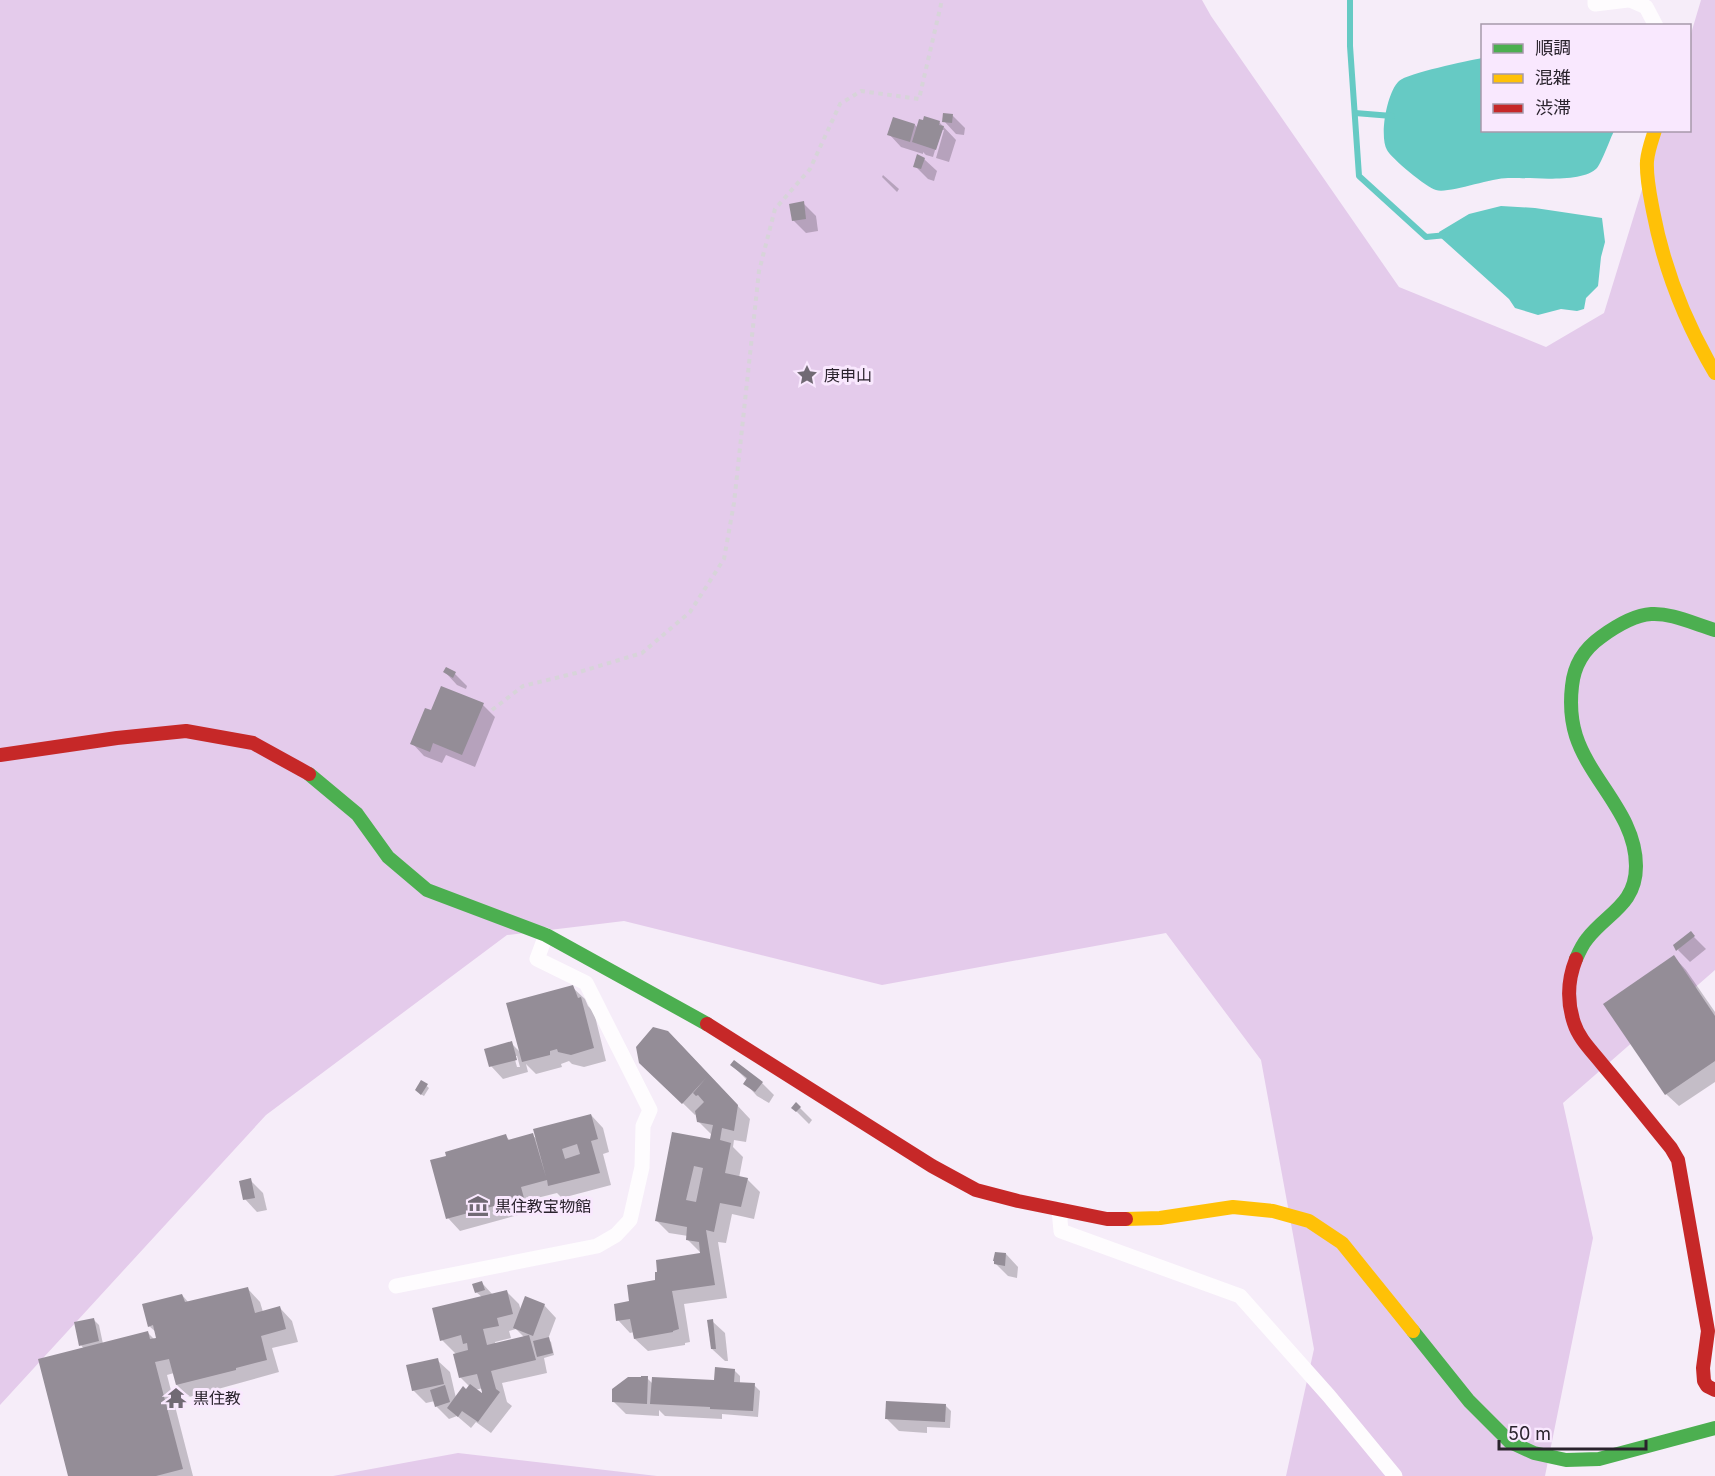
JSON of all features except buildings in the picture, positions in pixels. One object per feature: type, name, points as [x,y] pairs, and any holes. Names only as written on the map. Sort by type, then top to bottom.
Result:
[{"type":"street","points":[[1595,0],[1595,4],[1629,0],[1646,7],[1655,24]]},
{"type":"street","points":[[1654,132],[1647,163],[1648,189],[1656,231],[1676,294],[1715,373]]},
{"type":"street","points":[[1715,630],[1660,614],[1647,613],[1634,617],[1589,645],[1579,660],[1573,676],[1572,718],[1579,743],[1625,824],[1636,864],[1635,884],[1626,903],[1592,933],[1575,959],[1570,977],[1570,993],[1574,1024],[1587,1045],[1671,1148],[1678,1160],[1708,1331],[1702,1378],[1706,1385],[1715,1390]]},
{"type":"street","points":[[0,755],[117,738],[186,731],[252,743],[310,776],[357,814],[388,857],[427,890],[546,935],[610,969],[709,1025],[932,1166],[976,1190],[1107,1219],[1160,1218],[1233,1207],[1273,1211],[1309,1221],[1342,1244],[1469,1401],[1510,1442],[1534,1454],[1566,1460],[1599,1459],[1715,1428]]},
{"type":"street","points":[[396,1286],[597,1246],[616,1235],[630,1220],[642,1167],[643,1126],[650,1110],[586,983],[537,959],[546,935]]},
{"type":"street","points":[[1059,1209],[1061,1231],[1240,1296],[1329,1396],[1395,1476]]},
{"type":"path","points":[[492,710],[524,686],[642,653],[690,612],[724,559],[734,503],[759,271],[776,209],[810,169],[840,104],[861,91],[920,99],[942,0]]},
{"type":"shaded area","points":[[0,0],[1202,0],[1399,287],[1546,347],[1604,313],[1660,132],[1691,132],[1691,34],[1701,0],[1715,0],[1715,970],[1563,1103],[1593,1238],[1545,1476],[1286,1476],[1314,1349],[1261,1060],[1166,933],[882,985],[624,921],[507,935],[266,1115],[0,1405]]},
{"type":"shaded area","points":[[1481,58],[1481,132],[1614,132],[1597,168],[1590,173],[1568,178],[1508,178],[1442,191],[1425,184],[1387,150],[1384,125],[1388,104],[1399,81],[1452,64]]},
{"type":"shaded area","points":[[1501,206],[1535,208],[1602,218],[1605,242],[1598,286],[1586,298],[1584,309],[1577,311],[1561,309],[1538,315],[1515,308],[1509,299],[1440,237],[1439,232],[1469,214]]},
{"type":"shaded area","points":[[458,1453],[657,1476],[333,1476]]},
{"type":"waterway","points":[[1350,0],[1350,46],[1359,176],[1426,237],[1447,235]]},
{"type":"waterway","points":[[1355,113],[1392,116]]},
{"type":"traffic: fast","points":[[1576,959],[1587,939],[1626,899],[1635,879],[1636,866],[1629,831],[1583,753],[1576,736],[1571,699],[1573,679],[1578,665],[1585,653],[1601,637],[1618,626],[1644,615],[1669,616],[1715,630]]},
{"type":"traffic: fast","points":[[309,774],[357,814],[388,857],[427,890],[546,935],[707,1024]]},
{"type":"traffic: fast","points":[[1413,1331],[1469,1401],[1510,1442],[1534,1453],[1566,1460],[1599,1459],[1715,1428]]},
{"type":"traffic: slow","points":[[1654,132],[1648,153],[1647,167],[1663,254],[1685,315],[1715,373]]},
{"type":"traffic: slow","points":[[1126,1219],[1160,1218],[1233,1207],[1273,1211],[1309,1221],[1342,1243],[1413,1331]]},
{"type":"traffic: jam","points":[[0,755],[117,738],[186,731],[253,743],[309,774]]},
{"type":"traffic: jam","points":[[1576,959],[1569,991],[1570,1007],[1576,1029],[1586,1045],[1671,1148],[1678,1160],[1708,1331],[1703,1368],[1704,1381],[1707,1386],[1715,1390]]},
{"type":"traffic: jam","points":[[707,1024],[932,1166],[976,1190],[1107,1219],[1126,1219]]},
{"type":"place","name":"庚申山","points":[[807,375]]},
{"type":"place","name":"黒住教宝物館","points":[[478,1206]]},
{"type":"place","name":"黒住教","points":[[176,1398]]}]
